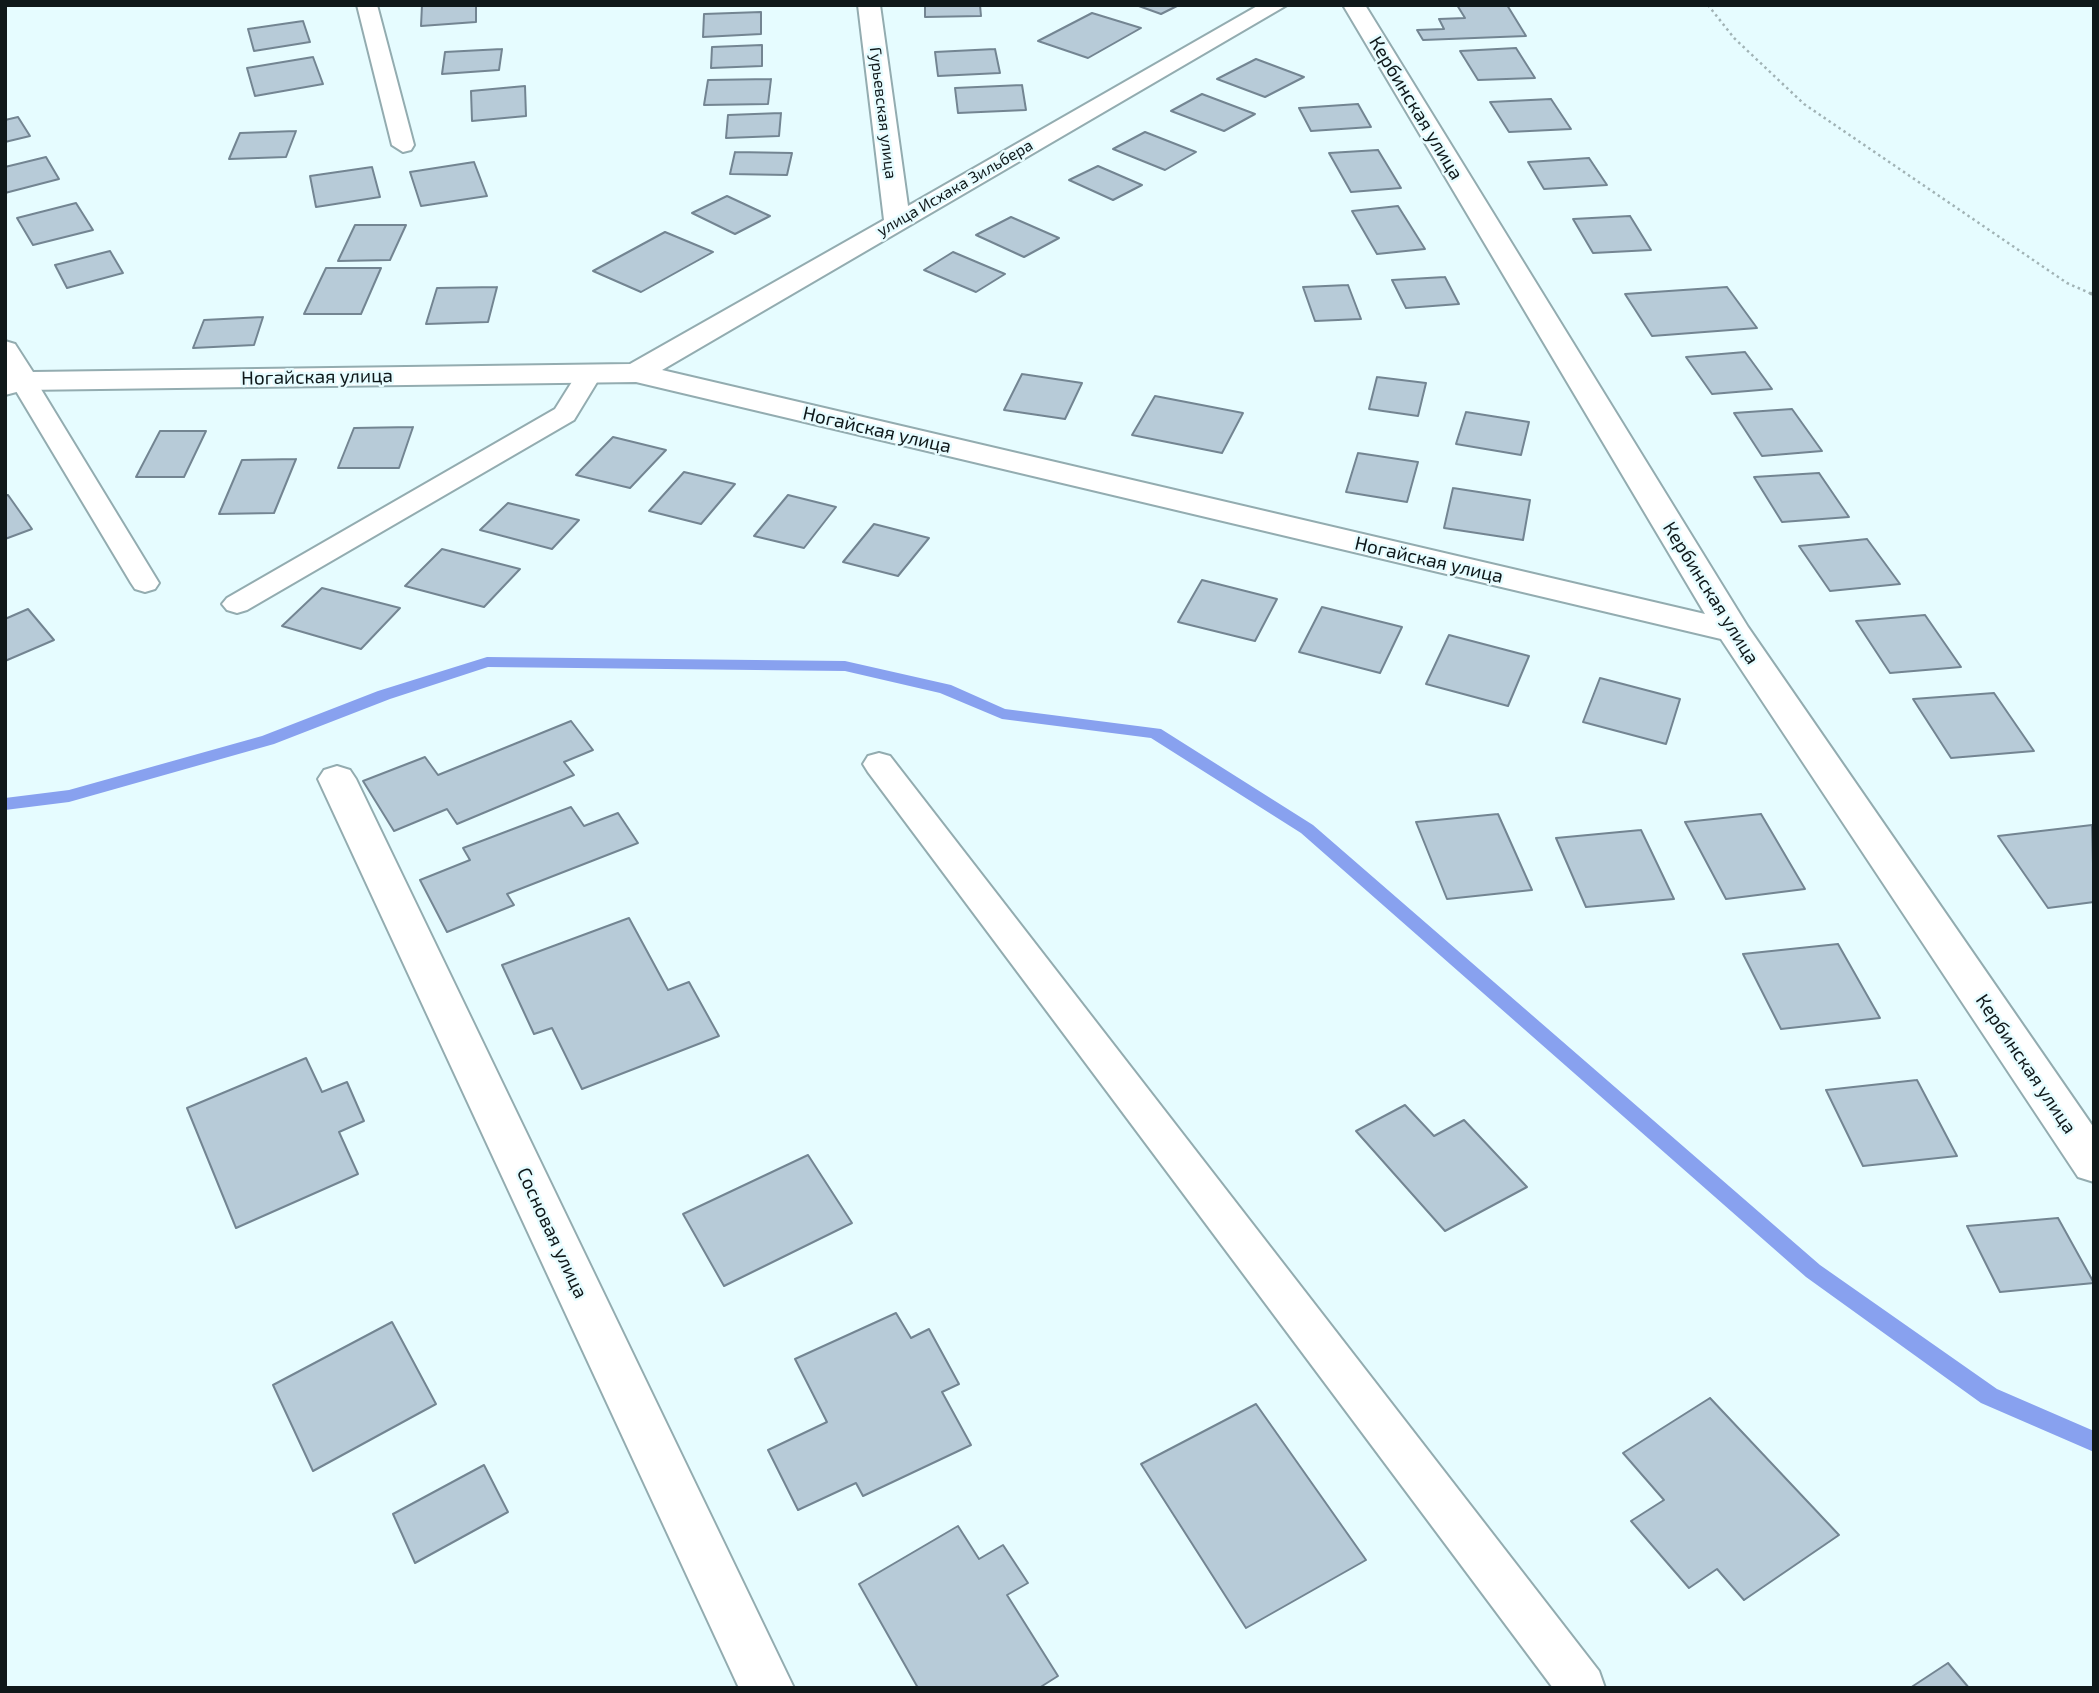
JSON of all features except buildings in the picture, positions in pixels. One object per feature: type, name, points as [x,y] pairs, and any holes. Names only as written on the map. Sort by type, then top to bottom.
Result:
[{"type":"street","name":"Гурьевская улица","points":[[869,5],[897,221]]},
{"type":"street","name":"улица Исхака Зильбера","points":[[636,373],[1276,5]]},
{"type":"street","name":"Кербинская улица","points":[[1354,5],[1733,631],[2094,1164]]},
{"type":"street","points":[[5,350],[14,384]]},
{"type":"street","name":"Ногайская улица","points":[[14,384],[636,373],[1733,631]]},
{"type":"street","name":"Сосновая улица","points":[[337,779],[767,1688]]},
{"type":"lane","points":[[367,5],[403,145]]},
{"type":"lane","points":[[237,604],[565,414],[589,373]]},
{"type":"lane","points":[[14,384],[145,583]]},
{"type":"lane","points":[[879,764],[1583,1688]]},
{"type":"path","points":[[1708,5],[1734,38],[1804,104],[2067,283],[2094,295]]},
{"type":"waterway","points":[[5,804],[69,796],[268,740],[384,695],[487,662],[845,666],[945,689],[1002,714],[1155,733],[1307,829],[1813,1271],[1989,1396],[2094,1442]]}]
